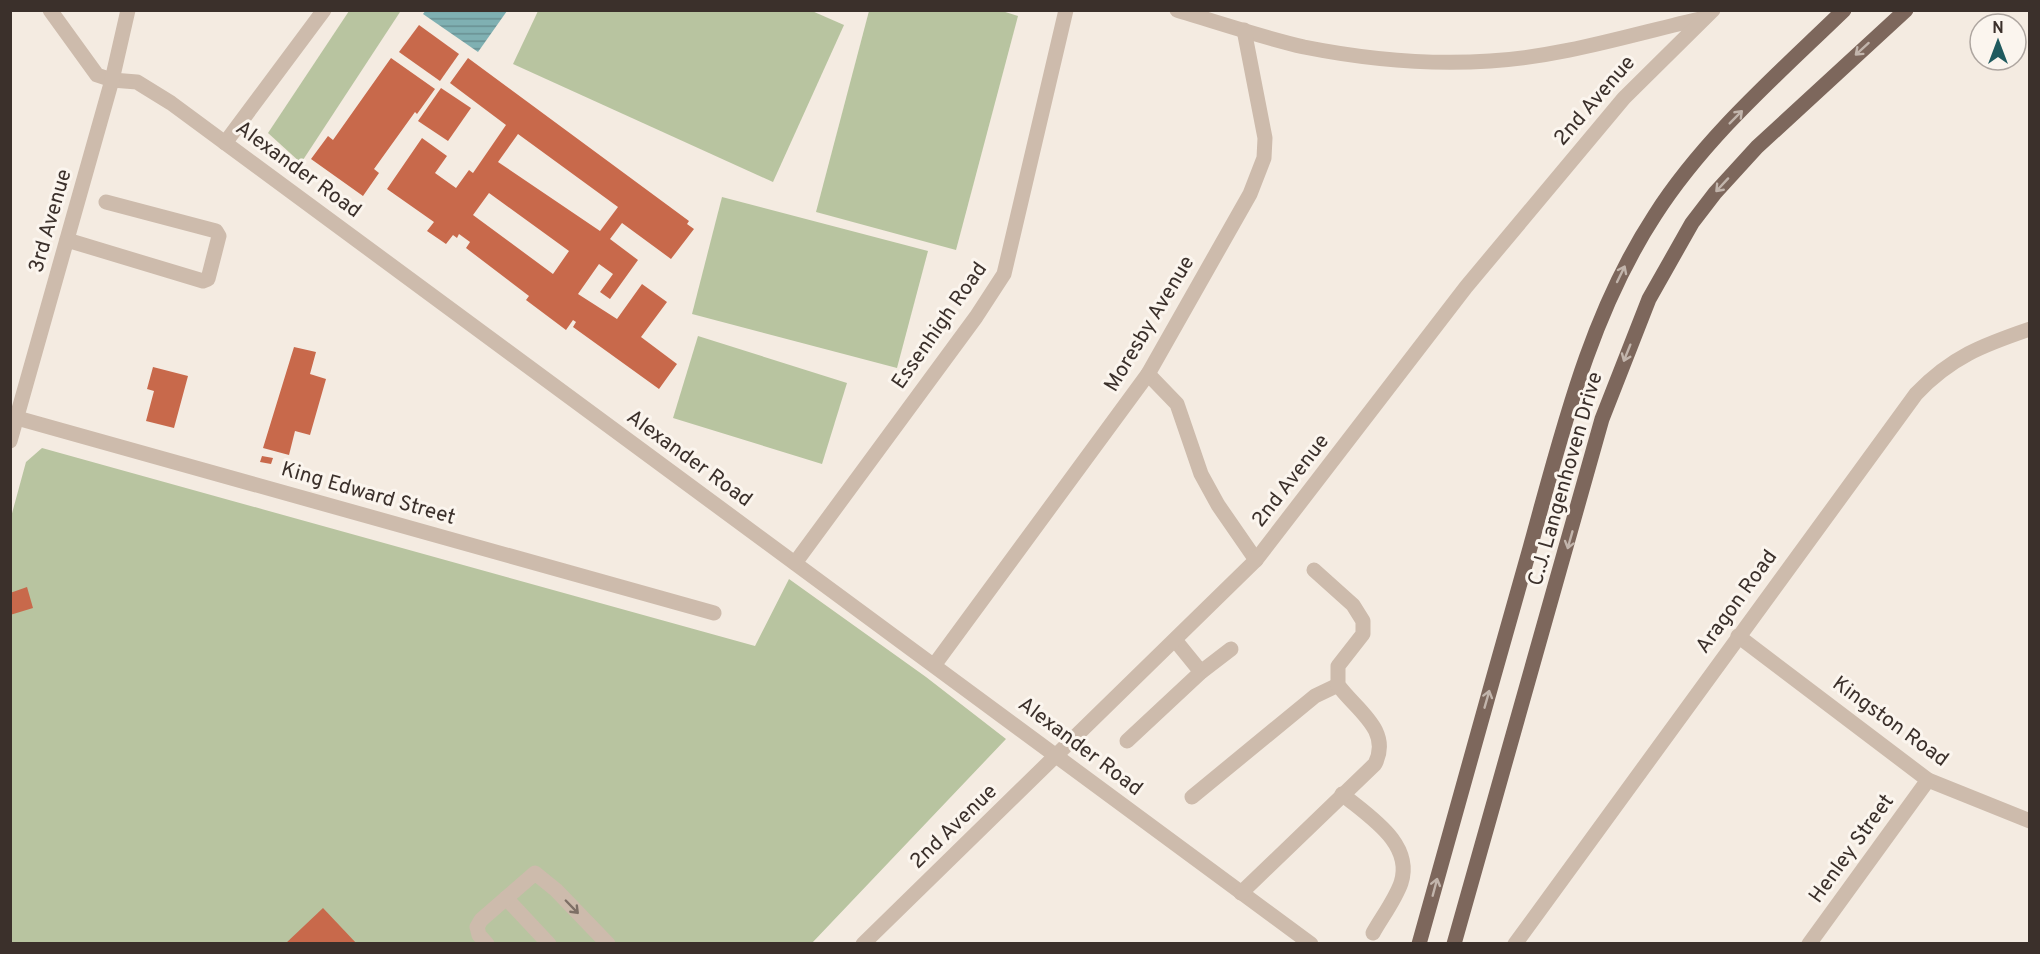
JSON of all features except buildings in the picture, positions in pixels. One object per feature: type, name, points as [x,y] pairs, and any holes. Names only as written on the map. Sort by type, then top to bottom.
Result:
[{"type":"main road","name":"C.J. Langenhoven Drive","points":[[1419,944],[1558,449],[1583,365],[1603,311],[1634,249],[1682,176],[1712,142],[1844,10]]},
{"type":"main road","name":"C.J. Langenhoven Drive","points":[[1454,944],[1602,419],[1649,300],[1692,223],[1715,193],[1757,147],[1906,10]]},
{"type":"street","name":"Alexander Road","points":[[50,10],[97,75],[112,80],[137,82],[147,87],[934,664],[1311,944]]},
{"type":"street","name":"3rd Avenue","points":[[10,441],[14,417],[112,80],[128,10]]},
{"type":"street","points":[[225,143],[324,10]]},
{"type":"street","name":"Essenhigh Road","points":[[795,563],[976,317],[1004,274],[1066,10]]},
{"type":"street","points":[[1177,10],[1304,46],[1344,53],[1398,60],[1490,62],[1555,53],[1709,14]]},
{"type":"street","name":"2nd Avenue","points":[[863,944],[1256,560],[1466,286],[1624,98],[1709,14]]},
{"type":"street","name":"Moresby Avenue","points":[[934,664],[1148,374],[1250,194],[1264,158],[1263,121],[1244,30]]},
{"type":"street","points":[[67,240],[203,281],[208,279],[219,236],[216,231],[106,202]]},
{"type":"street","name":"Aragon Road","points":[[1515,944],[1903,410],[1932,377],[1965,353],[2030,329]]},
{"type":"street","points":[[1148,374],[1177,404],[1201,474],[1218,505],[1256,560]]},
{"type":"street","name":"King Edward Street","points":[[14,417],[714,613]]},
{"type":"street","points":[[1241,892],[1375,764],[1381,752],[1380,740],[1372,723],[1338,685],[1338,666],[1363,634],[1363,621],[1353,604],[1314,570]]},
{"type":"street","name":"Kingston Road","points":[[1738,636],[1928,780],[2030,821]]},
{"type":"street","points":[[1175,640],[1201,672]]},
{"type":"street","points":[[1127,741],[1201,672],[1231,649]]},
{"type":"street","points":[[1192,797],[1315,696],[1338,685]]},
{"type":"street","name":"Henley Street","points":[[1809,944],[1928,780]]},
{"type":"street","points":[[1342,794],[1399,846],[1403,864],[1401,883],[1373,933]]},
{"type":"street","points":[[487,944],[479,935],[477,927],[530,875],[539,874],[608,944]]},
{"type":"street","points":[[506,897],[549,944]]},
{"type":"green space","points":[[999,10],[1018,16],[956,250],[816,212],[869,11]]},
{"type":"green space","points":[[349,11],[399,11],[301,163],[268,133]]},
{"type":"green space","points":[[538,11],[812,11],[844,25],[773,182],[513,64]]},
{"type":"green space","points":[[722,197],[928,251],[897,368],[692,314]]},
{"type":"green space","points":[[698,336],[847,383],[822,464],[673,418]]},
{"type":"green space","points":[[42,448],[755,646],[789,579],[926,677],[1006,739],[812,943],[11,944],[11,517],[26,462]]},
{"type":"water","points":[[426,10],[507,11],[478,52],[423,14]]}]
